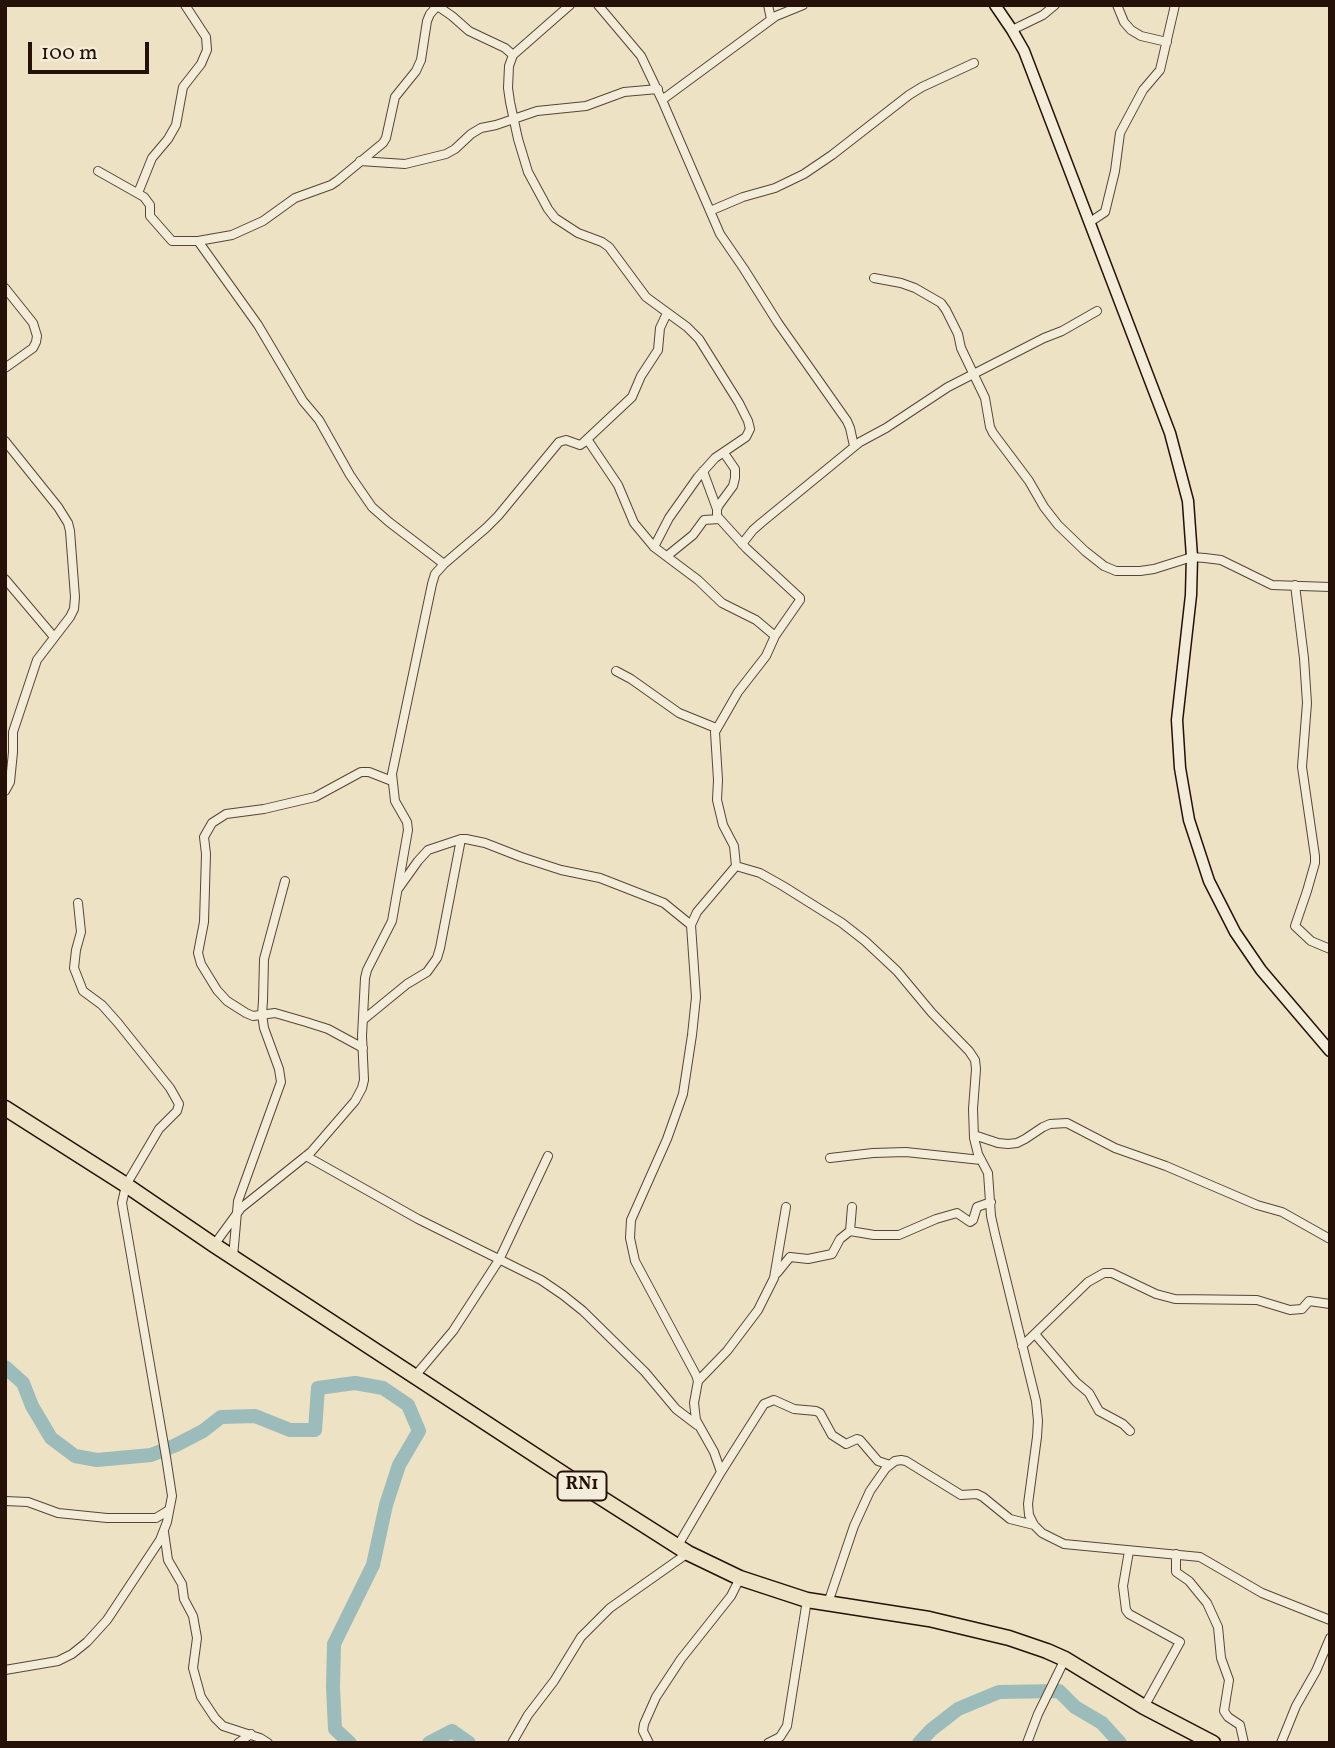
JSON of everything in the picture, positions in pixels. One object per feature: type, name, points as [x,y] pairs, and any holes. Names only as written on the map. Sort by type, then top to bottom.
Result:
[{"type":"highway","name":"RN1","points":[[5,1108],[683,1550],[740,1578],[807,1600],[929,1619],[1031,1645],[1065,1659],[1143,1707],[1213,1743]]},
{"type":"main road","points":[[995,5],[1024,51],[1170,433],[1188,501],[1192,557],[1190,607],[1177,720],[1189,820],[1209,881],[1236,932],[1261,970],[1330,1051]]},
{"type":"street","points":[[138,193],[152,158],[176,125],[183,87],[201,64],[207,50],[206,37],[185,5]]},
{"type":"street","points":[[570,5],[513,55],[508,74],[513,118],[528,172],[548,209],[563,224],[609,247],[646,297],[699,339],[739,403],[750,429],[749,434],[715,458],[703,471],[669,518],[654,547]]},
{"type":"street","points":[[598,5],[641,56],[663,100],[720,234],[847,421],[854,446]]},
{"type":"street","points":[[768,5],[771,19]]},
{"type":"street","points":[[663,100],[771,19],[803,5]]},
{"type":"street","points":[[1012,30],[1043,15],[1055,5]]},
{"type":"street","points":[[1117,5],[1124,22],[1131,30],[1141,36],[1167,42]]},
{"type":"street","points":[[1090,222],[1105,212],[1115,171],[1120,133],[1143,90],[1160,71],[1175,5]]},
{"type":"street","points":[[98,171],[149,202],[150,216],[172,241],[198,241],[232,235],[262,221],[295,198],[331,185],[385,141],[395,97],[416,71],[421,60],[427,21],[437,6],[469,31],[505,48],[513,55]]},
{"type":"street","points":[[710,211],[743,197],[775,188],[804,174],[909,95],[975,63]]},
{"type":"street","points":[[360,161],[405,164],[446,154],[481,128],[513,118],[548,109],[586,106],[624,92],[657,89]]},
{"type":"street","points":[[198,241],[258,325],[303,401],[319,421],[350,475],[373,507],[444,564]]},
{"type":"street","points":[[874,278],[915,288],[941,303],[958,334],[964,354],[985,398],[993,433],[1058,525],[1104,566],[1116,571],[1140,571],[1192,557],[1221,560],[1272,585],[1330,587]]},
{"type":"street","points":[[5,288],[33,323],[37,336],[33,348],[5,368]]},
{"type":"street","points":[[742,544],[761,523],[854,446],[948,387],[1097,311]]},
{"type":"street","points":[[214,1245],[236,1213],[306,1156],[340,1120],[359,1095],[364,1080],[364,985],[367,970],[392,921],[408,825],[396,801],[392,774],[435,575],[492,522],[559,442],[566,440],[580,445],[635,392],[641,376],[658,350],[660,328],[667,313]]},
{"type":"street","points":[[587,439],[618,485],[634,523],[654,547],[698,580],[722,603],[756,620],[775,636]]},
{"type":"street","points":[[5,441],[64,515],[70,531],[75,597],[70,617],[37,660],[13,732],[10,782],[5,791]]},
{"type":"street","points":[[717,509],[733,486],[735,478],[735,469],[724,453]]},
{"type":"street","points":[[698,1381],[638,1269],[630,1230],[631,1220],[667,1139],[683,1094],[696,997],[691,925],[697,912],[736,866],[734,846],[720,818],[717,800],[716,729],[738,692],[766,656],[775,636],[800,598],[719,519],[703,471]]},
{"type":"street","points":[[667,556],[693,535],[704,520],[719,519]]},
{"type":"street","points":[[5,579],[54,638]]},
{"type":"street","points":[[1295,585],[1307,703],[1301,766],[1315,856],[1295,926],[1311,941],[1330,949]]},
{"type":"street","points":[[616,671],[631,678],[679,713],[716,729]]},
{"type":"street","points":[[363,1048],[328,1028],[287,1016],[275,1013],[253,1016],[236,1008],[217,990],[199,959],[204,915],[205,833],[212,823],[226,814],[264,809],[314,797],[360,772],[369,772],[392,781]]},
{"type":"street","points":[[396,891],[428,850],[461,839],[485,843],[561,870],[600,878],[664,903],[691,925]]},
{"type":"street","points":[[363,1020],[427,972],[437,958],[461,839]]},
{"type":"street","points":[[736,866],[760,873],[783,886],[842,923],[865,941],[915,991],[975,1060],[974,1135],[988,1173],[995,1234],[1036,1401],[1036,1456],[1028,1504],[1034,1525],[1042,1533],[1064,1544],[1200,1557],[1262,1593],[1330,1619]]},
{"type":"street","points":[[233,1257],[238,1201],[281,1082],[262,1023],[262,1014],[264,960],[285,881]]},
{"type":"street","points":[[5,1670],[58,1661],[87,1642],[107,1620],[164,1532],[172,1490],[122,1203],[126,1185],[159,1129],[177,1111],[178,1104],[170,1088],[118,1023],[102,1005],[83,991],[74,968],[81,932],[78,903]]},
{"type":"street","points":[[974,1135],[998,1143],[1017,1143],[1050,1124],[1067,1123],[1115,1148],[1166,1166],[1257,1205],[1282,1212],[1330,1239]]},
{"type":"street","points":[[830,1158],[873,1153],[906,1153],[981,1160]]},
{"type":"street","points":[[306,1156],[418,1219],[541,1280],[583,1311],[645,1372],[676,1409],[698,1426]]},
{"type":"street","points":[[415,1376],[453,1331],[499,1260],[548,1156]]},
{"type":"street","points":[[850,1231],[899,1235],[957,1213],[970,1222],[977,1206],[990,1202]]},
{"type":"street","points":[[775,1275],[786,1207]]},
{"type":"street","points":[[721,1472],[715,1452],[696,1420],[694,1403],[698,1381],[722,1357],[758,1310],[775,1275],[790,1257],[805,1259],[833,1253],[839,1240],[850,1231],[852,1207]]},
{"type":"street","points":[[1023,1346],[1088,1282],[1104,1273],[1111,1273],[1156,1294],[1175,1299],[1257,1300],[1290,1310],[1302,1309],[1308,1301],[1330,1304]]},
{"type":"street","points":[[1035,1334],[1076,1382],[1089,1393],[1099,1411],[1120,1422],[1130,1431]]},
{"type":"street","points":[[512,1743],[523,1722],[554,1681],[581,1637],[610,1608],[683,1550],[721,1472],[764,1404],[774,1400],[794,1409],[816,1411],[820,1413],[832,1435],[846,1444],[860,1440],[878,1461],[890,1465]]},
{"type":"street","points":[[828,1603],[854,1526],[870,1491],[886,1468],[901,1460],[961,1495],[977,1494],[983,1497],[1010,1519],[1034,1525]]},
{"type":"street","points":[[5,1501],[28,1502],[58,1513],[107,1518],[156,1518],[169,1510]]},
{"type":"street","points":[[164,1532],[168,1560],[182,1584],[184,1599],[193,1616],[197,1638],[193,1668],[201,1697],[223,1726],[251,1734],[268,1743]]},
{"type":"street","points":[[1129,1551],[1123,1586],[1126,1610],[1180,1642],[1143,1707]]},
{"type":"street","points":[[1176,1554],[1176,1572],[1189,1581],[1207,1604],[1218,1627],[1221,1658],[1229,1680],[1224,1711],[1240,1725],[1244,1743]]},
{"type":"street","points":[[649,1743],[643,1731],[644,1724],[656,1698],[681,1659],[731,1596],[740,1578]]},
{"type":"street","points":[[768,1743],[780,1737],[786,1726],[807,1600]]},
{"type":"street","points":[[1281,1743],[1330,1638]]},
{"type":"street","points":[[1027,1743],[1065,1659]]},
{"type":"street","points":[[238,1743],[251,1734]]},
{"type":"waterway","points":[[5,1367],[23,1383],[32,1406],[51,1438],[75,1456],[97,1460],[151,1455],[203,1431],[221,1417],[255,1416],[290,1430],[315,1430],[318,1388],[355,1383],[383,1388],[408,1405],[419,1431],[399,1465],[386,1505],[373,1565],[334,1644],[335,1729],[350,1743]]},
{"type":"waterway","points":[[919,1743],[958,1709],[999,1692],[1059,1691],[1075,1707],[1102,1723],[1120,1743]]},
{"type":"waterway","points":[[429,1743],[452,1731],[469,1743]]}]
